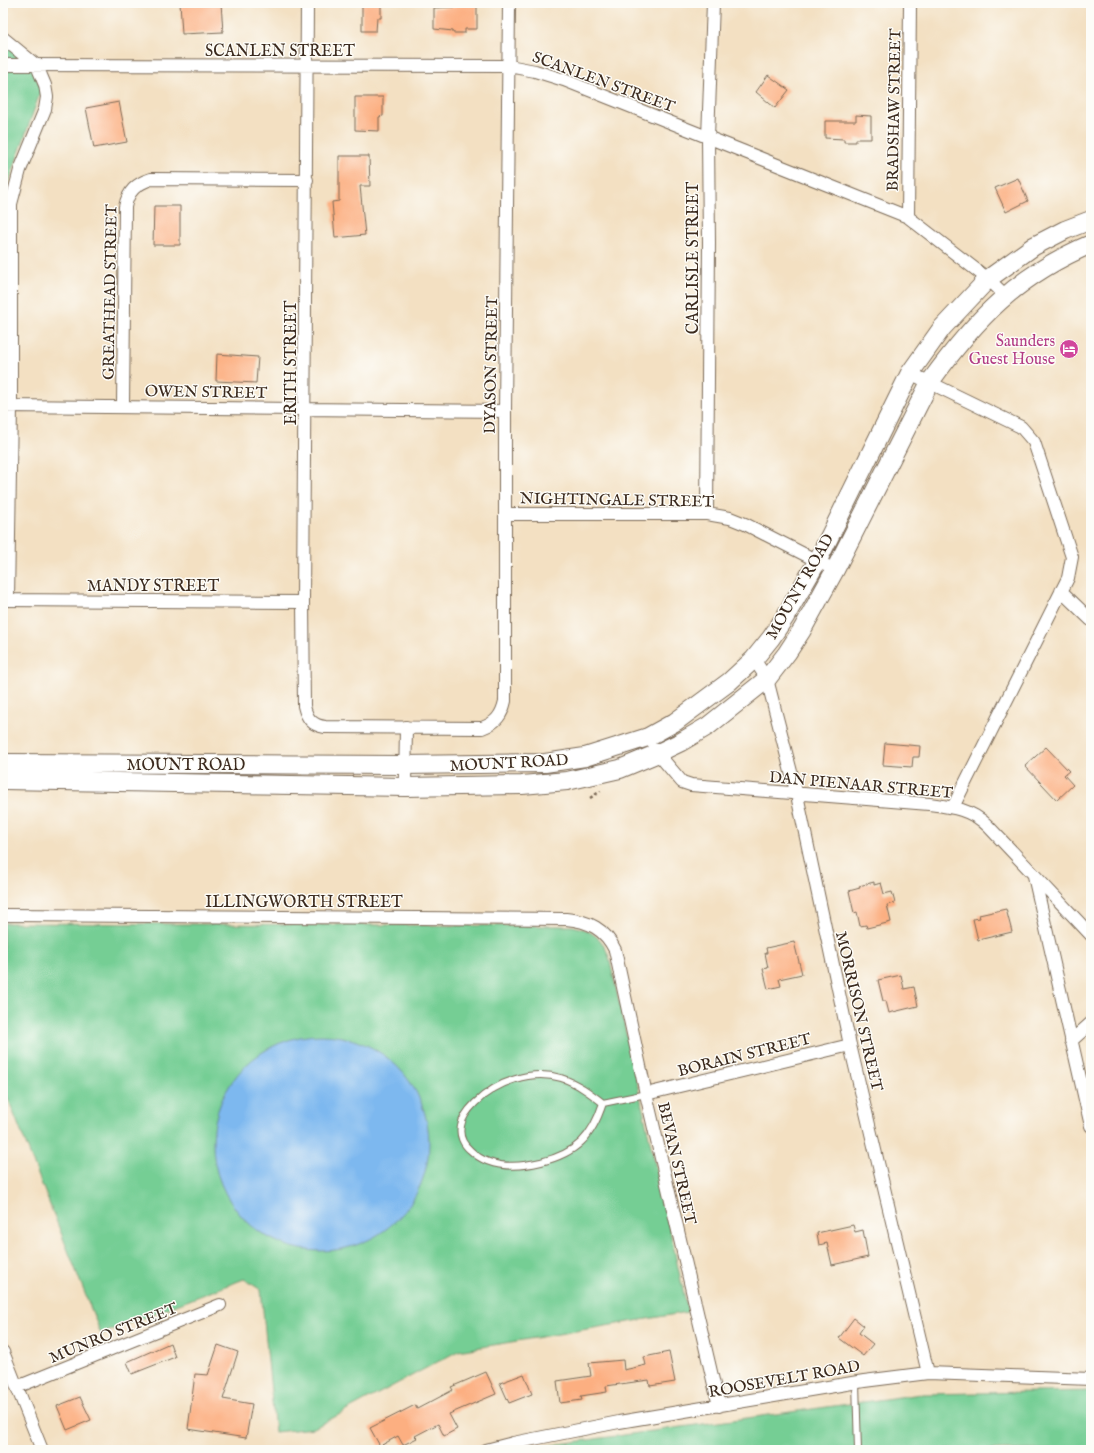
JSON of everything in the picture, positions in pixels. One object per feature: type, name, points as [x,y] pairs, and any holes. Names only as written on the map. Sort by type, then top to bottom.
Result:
[{"type":"main road","name":"MOUNT ROAD","points":[[3,763],[404,765],[545,763],[585,757],[648,737],[675,722],[703,703],[754,659],[785,617],[818,560],[910,372],[942,328],[988,279],[1034,246],[1066,230],[1091,220]]},
{"type":"main road","name":"MOUNT ROAD","points":[[3,780],[405,787],[522,785],[567,781],[620,769],[681,742],[708,726],[767,679],[802,630],[836,570],[930,382],[974,326],[1005,295],[1053,262],[1091,244]]},
{"type":"main road","points":[[43,781],[44,763]]},
{"type":"street","name":"ERITH STREET","points":[[307,3],[306,408],[303,602],[304,706],[306,715],[311,722],[317,726],[406,727]]},
{"type":"street","name":"DYASON STREET","points":[[406,727],[482,728],[493,724],[503,710],[505,701],[505,411],[509,3]]},
{"type":"street","name":"CARLISLE STREET","points":[[707,514],[709,251],[708,137],[713,3]]},
{"type":"street","name":"BRADSHAW STREET","points":[[908,217],[910,3]]},
{"type":"street","points":[[3,38],[37,66],[45,85],[47,97],[45,110],[20,170],[11,204],[7,406],[6,600]]},
{"type":"street","name":"SCANLEN STREET","points":[[3,65],[509,66],[535,71],[564,80],[908,217],[988,279],[1005,295]]},
{"type":"street","name":"GREATHEAD STREET","points":[[123,406],[125,207],[126,199],[135,186],[151,179],[307,180]]},
{"type":"street","points":[[910,372],[1021,427],[1034,442],[1072,557],[1068,578],[953,807]]},
{"type":"street","name":"OWEN STREET","points":[[7,406],[505,411]]},
{"type":"street","name":"NIGHTINGALE STREET","points":[[505,514],[707,514],[730,518],[745,524],[836,570]]},
{"type":"street","points":[[1061,591],[1091,620]]},
{"type":"street","name":"MANDY STREET","points":[[6,600],[303,602]]},
{"type":"street","name":"MORRISON STREET","points":[[754,659],[767,679],[796,795],[850,1045],[928,1373]]},
{"type":"street","points":[[405,787],[404,765],[406,727]]},
{"type":"street","name":"DAN PIENAAR STREET","points":[[648,737],[656,754],[668,765],[682,782],[691,785],[953,807],[971,813],[980,819],[1091,935]]},
{"type":"street","points":[[1034,874],[1091,1126]]},
{"type":"street","name":"ILLINGWORTH STREET","points":[[3,916],[566,918],[589,923],[601,931]]},
{"type":"street","name":"BEVAN STREET","points":[[601,931],[610,941],[615,950],[646,1094],[719,1406]]},
{"type":"street","points":[[1071,1041],[1091,1023]]},
{"type":"street","name":"BORAIN STREET","points":[[646,1094],[850,1045]]},
{"type":"street","name":"MUNRO STREET","points":[[17,1387],[220,1306]]},
{"type":"street","points":[[3,1352],[7,1374],[17,1387],[42,1450]]},
{"type":"street","name":"ROOSEVELT ROAD","points":[[486,1450],[580,1429],[856,1382],[928,1373],[1091,1379]]},
{"type":"lane","points":[[603,1103],[595,1124],[581,1143],[567,1152],[532,1164],[516,1166],[497,1165],[484,1161],[467,1148],[460,1134],[464,1117],[482,1096],[493,1088],[518,1078],[546,1076],[560,1078],[579,1086],[603,1103],[646,1094]]},
{"type":"lane","points":[[856,1382],[858,1450]]},
{"type":"green space","points":[[3,39],[30,59],[41,90],[3,199]]},
{"type":"green space","points":[[3,923],[573,926],[586,930],[600,940],[607,950],[609,957],[688,1312],[458,1351],[314,1428],[275,1432],[261,1290],[244,1279],[101,1334],[3,1086]]},
{"type":"green space","points":[[1091,1391],[1091,1450],[515,1450],[921,1394]]},
{"type":"water","points":[[321,1035],[342,1037],[372,1048],[381,1053],[397,1067],[411,1083],[416,1092],[427,1122],[429,1143],[427,1164],[416,1194],[411,1203],[397,1219],[381,1233],[372,1238],[342,1249],[321,1251],[300,1249],[270,1238],[261,1233],[245,1219],[231,1203],[226,1194],[215,1164],[213,1143],[215,1122],[226,1092],[231,1083],[245,1067],[261,1053],[270,1048],[300,1037]]},
{"type":"building","points":[[180,3],[221,3],[223,32],[182,34]]},
{"type":"building","points":[[362,3],[381,3],[381,18],[377,18],[376,31],[362,31]]},
{"type":"building","points":[[456,4],[477,5],[477,29],[465,29],[465,33],[453,33],[453,31],[434,29],[434,8],[456,7]]},
{"type":"building","points":[[768,75],[789,90],[775,108],[756,92]]},
{"type":"building","points":[[355,97],[383,97],[383,116],[379,117],[379,131],[355,130]]},
{"type":"building","points":[[119,102],[127,142],[94,148],[86,108]]},
{"type":"building","points":[[856,115],[871,116],[871,139],[856,139],[856,142],[844,142],[844,139],[825,138],[825,121],[856,121]]},
{"type":"building","points":[[339,156],[369,156],[370,186],[360,186],[365,235],[335,238],[332,202],[339,201]]},
{"type":"building","points":[[1018,178],[1028,201],[1006,212],[995,188]]},
{"type":"building","points":[[154,206],[180,206],[180,245],[153,245]]},
{"type":"building","points":[[217,354],[258,357],[256,383],[216,381]]},
{"type":"building","points":[[885,743],[920,746],[919,757],[913,757],[912,767],[883,765]]},
{"type":"building","points":[[1046,747],[1069,771],[1064,775],[1073,785],[1057,800],[1025,766]]},
{"type":"building","points":[[874,882],[874,885],[881,883],[884,894],[892,892],[895,903],[887,905],[891,922],[867,928],[866,925],[860,926],[857,912],[854,913],[849,891],[860,888],[859,886]]},
{"type":"building","points":[[1006,909],[1012,932],[978,940],[973,919],[980,918],[979,915]]},
{"type":"building","points":[[794,942],[802,974],[779,979],[781,986],[768,989],[763,969],[768,968],[765,953],[767,953],[766,948]]},
{"type":"building","points":[[901,975],[904,989],[914,987],[918,1006],[889,1013],[886,1001],[883,1001],[878,980]]},
{"type":"building","points":[[853,1225],[855,1232],[863,1230],[868,1257],[832,1265],[827,1243],[819,1245],[817,1233]]},
{"type":"building","points":[[854,1318],[864,1326],[859,1333],[873,1344],[863,1356],[839,1338]]},
{"type":"building","points":[[170,1343],[175,1357],[132,1374],[127,1362]]},
{"type":"building","points":[[218,1345],[238,1352],[223,1399],[252,1404],[246,1438],[188,1429],[195,1374],[208,1375]]},
{"type":"building","points":[[669,1352],[675,1382],[650,1386],[649,1380],[606,1386],[607,1392],[581,1396],[582,1400],[560,1403],[557,1381],[591,1376],[589,1363],[623,1360],[624,1370],[646,1365],[644,1357]]},
{"type":"building","points":[[486,1372],[496,1394],[449,1414],[457,1429],[444,1436],[438,1424],[415,1436],[417,1438],[403,1445],[398,1436],[380,1446],[370,1428],[415,1405],[417,1409],[453,1390],[451,1387]]},
{"type":"building","points":[[524,1374],[532,1394],[509,1403],[500,1383]]},
{"type":"building","points":[[80,1397],[91,1420],[67,1430],[57,1406]]},
{"type":"place","name":"Saunders Guest House","points":[[1069,349]]}]
